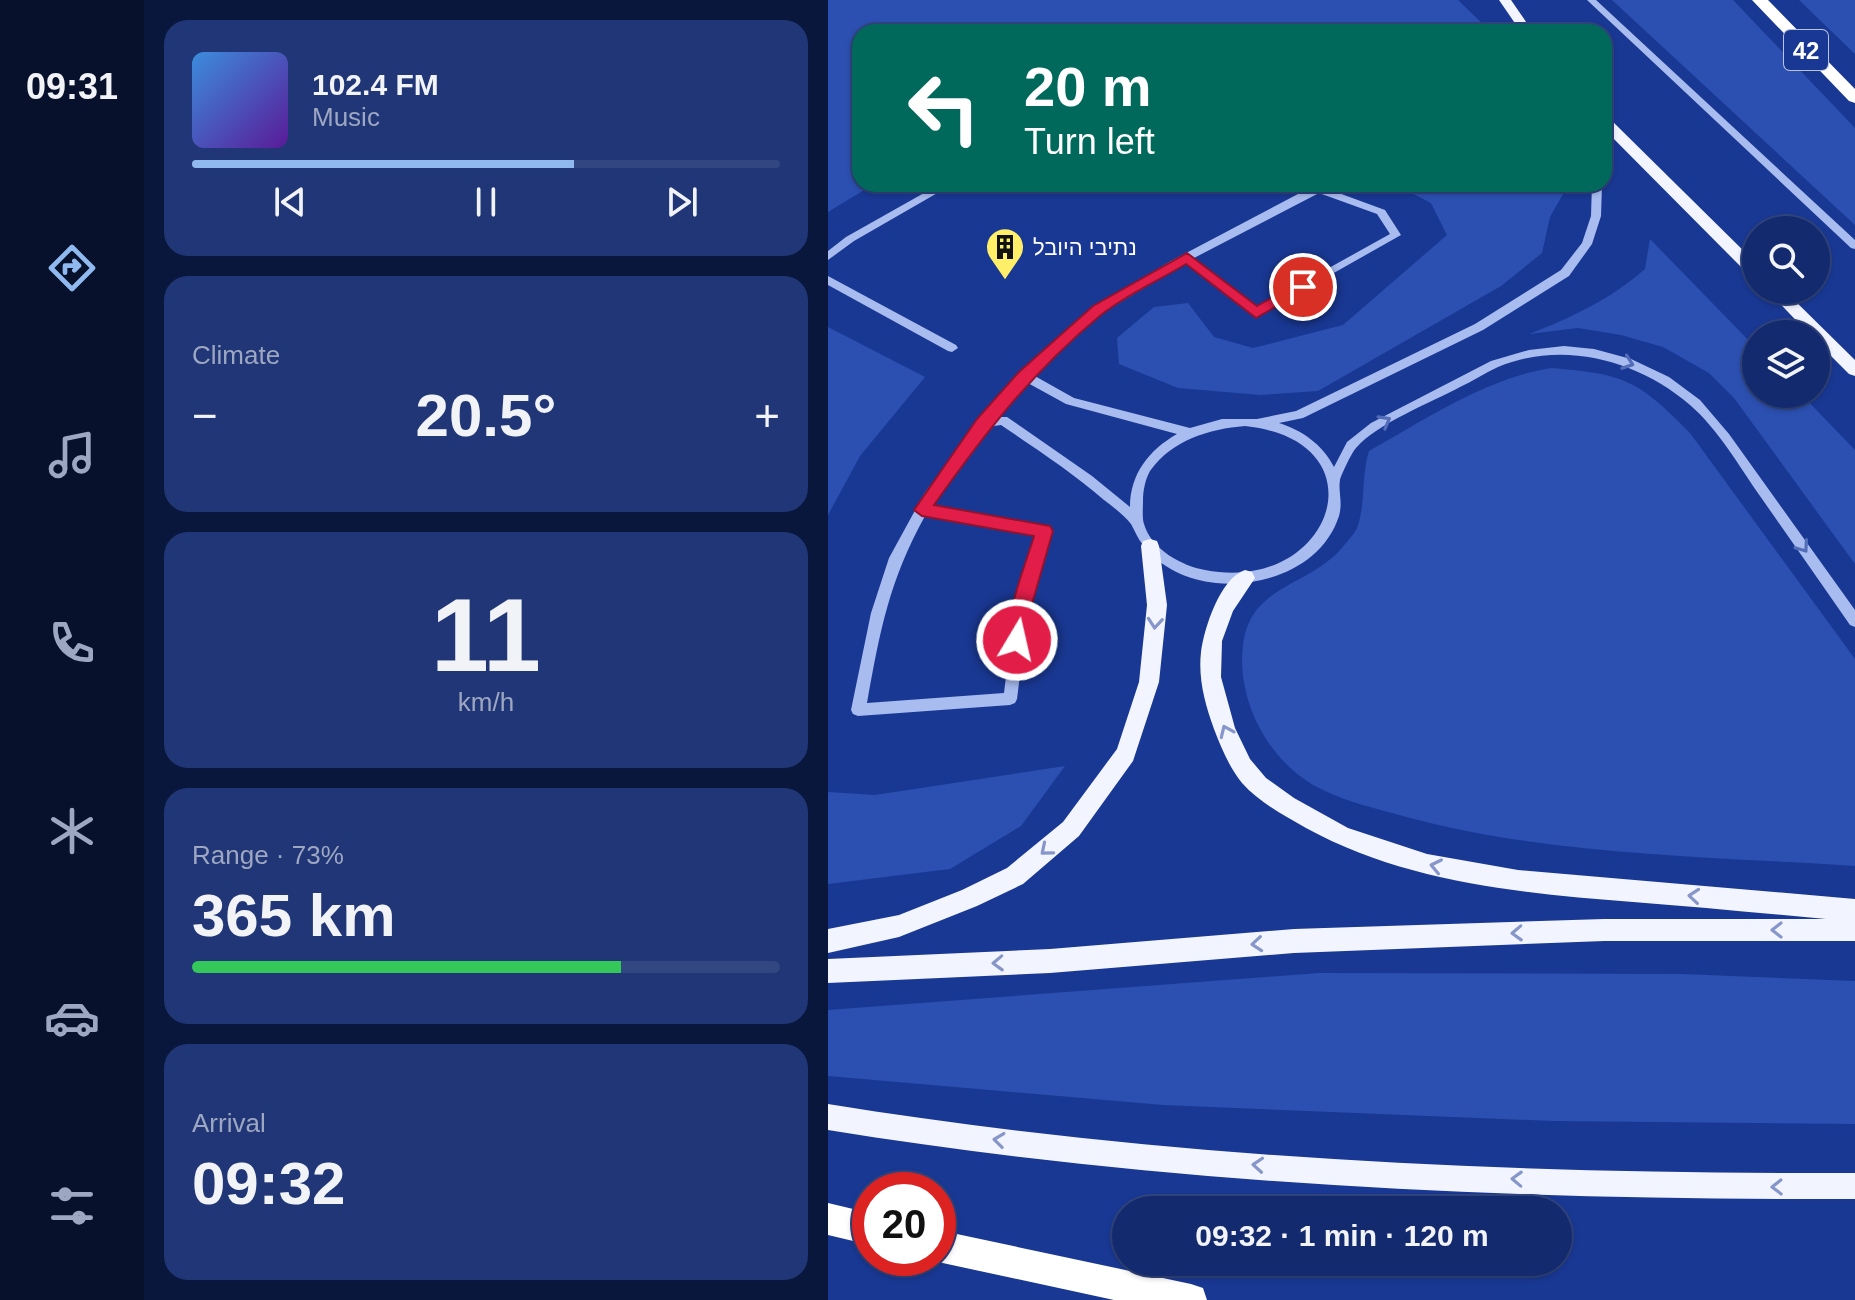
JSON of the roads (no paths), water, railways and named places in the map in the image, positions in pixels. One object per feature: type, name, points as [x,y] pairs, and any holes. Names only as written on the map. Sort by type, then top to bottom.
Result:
[{"type":"highway","name":"42","points":[[1760,0],[1855,98]]},
{"type":"highway","points":[[828,1219],[852,1225]]},
{"type":"highway","points":[[956,1250],[1191,1300]]},
{"type":"main road","points":[[1505,0],[1522,24]]},
{"type":"main road","points":[[1612,129],[1742,258]]},
{"type":"main road","points":[[1789,304],[1855,370]]},
{"type":"main road","points":[[828,941],[899,926],[969,898],[1015,876],[1071,829],[1126,754],[1149,682],[1157,605],[1150,546]]},
{"type":"main road","points":[[1245,578],[1230,594],[1218,614],[1212,642],[1212,694],[1227,734],[1247,773],[1281,802],[1325,830],[1391,856],[1503,880],[1855,910]]},
{"type":"main road","points":[[828,971],[1050,961],[1294,941],[1604,930],[1855,930]]},
{"type":"main road","points":[[828,1117],[885,1127],[1126,1155],[1393,1176],[1759,1187],[1855,1186]]},
{"type":"lane","points":[[1591,0],[1855,246]]},
{"type":"lane","points":[[828,256],[850,239],[934,192]]},
{"type":"lane","points":[[922,510],[1044,531],[1021,611],[1010,699],[858,710],[872,633],[895,560],[922,510],[983,423],[1025,376],[1098,310],[1311,192]]},
{"type":"lane","points":[[1187,258],[1256,313],[1396,235],[1381,212],[1332,192]]},
{"type":"lane","points":[[1256,423],[1283,429],[1306,441],[1323,457],[1335,477],[1337,503],[1328,529],[1309,553],[1279,570],[1245,578],[1208,577],[1175,566],[1150,546],[1137,521],[1135,495],[1145,470],[1164,448],[1190,433],[1222,424],[1256,423],[1299,415],[1479,327],[1565,273],[1587,244],[1596,216],[1597,192]]},
{"type":"lane","points":[[828,280],[952,348]]},
{"type":"lane","points":[[1335,477],[1351,445],[1375,426],[1495,364],[1529,354],[1564,350],[1594,353],[1631,363],[1665,380],[1696,403],[1725,437],[1855,621]]},
{"type":"lane","points":[[1025,376],[1070,401],[1190,433]]},
{"type":"lane","points":[[983,423],[1003,420],[1137,521]]},
{"type":"place","name":"נתיבי היובל","points":[[1005,281]]}]
